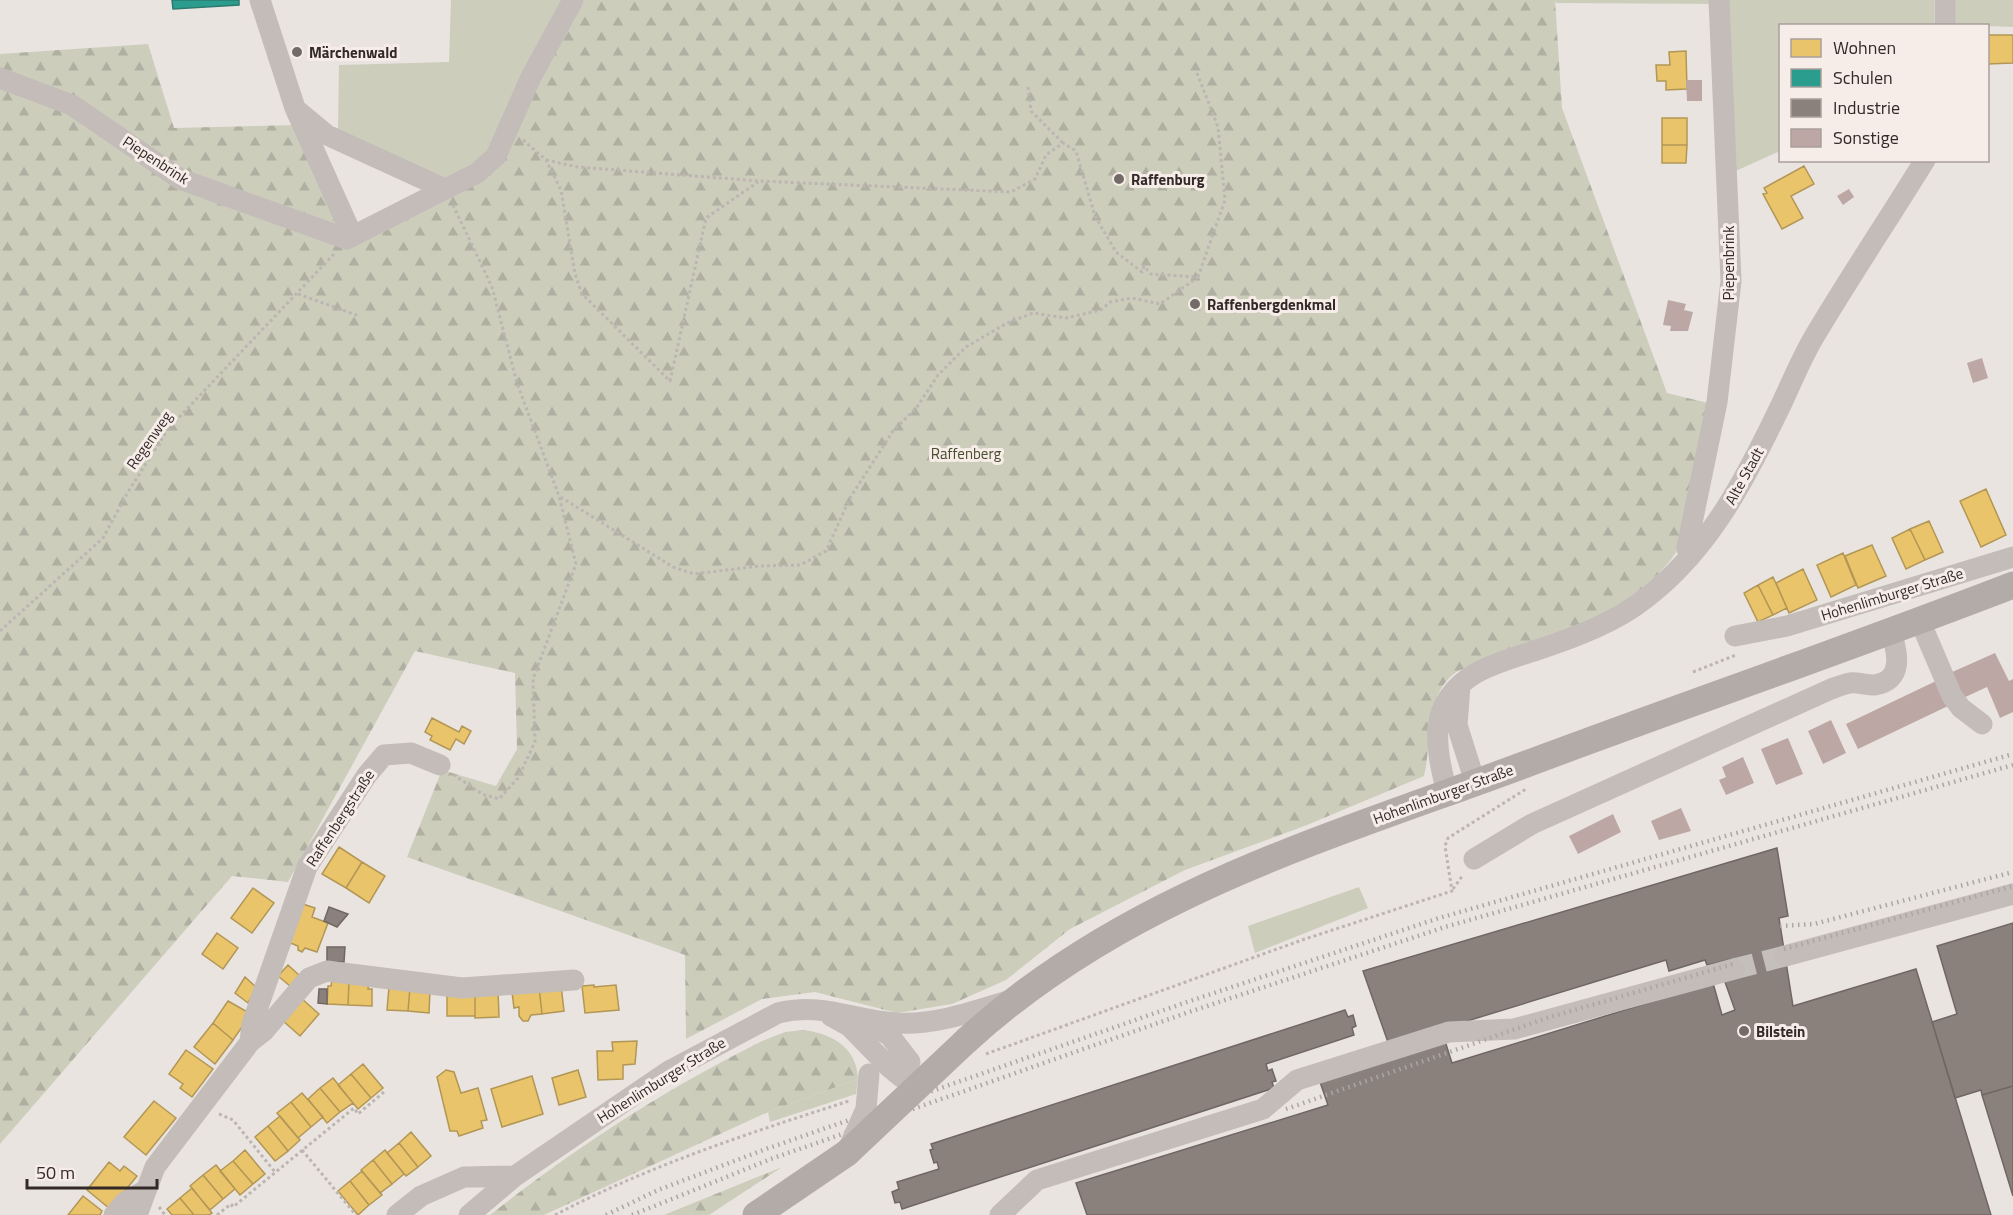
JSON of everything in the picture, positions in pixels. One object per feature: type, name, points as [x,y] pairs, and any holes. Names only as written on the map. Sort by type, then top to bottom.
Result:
[{"type":"main road","name":"Hohenlimburger Straße","points":[[756,1215],[847,1153],[916,1074],[977,1047],[1016,999],[1031,985],[1118,930],[1188,894],[1264,860],[1891,632],[2013,585]]},
{"type":"street","points":[[260,0],[295,108],[349,237],[477,173],[496,156],[510,129],[531,77],[573,0]]},
{"type":"street","name":"Piepenbrink","points":[[1689,558],[1688,547],[1717,402],[1731,281],[1719,0]]},
{"type":"street","points":[[1945,0],[1945,24]]},
{"type":"street","name":"Piepenbrink","points":[[0,78],[72,105],[180,179],[228,199],[349,237]]},
{"type":"street","points":[[295,108],[327,135],[445,189]]},
{"type":"street","name":"Alte Stadt","points":[[1447,793],[1438,757],[1439,717],[1447,698],[1460,685],[1492,665],[1545,648],[1626,613],[1647,598],[1689,558],[1712,531],[1735,496],[1813,339],[1924,162]]},
{"type":"street","name":"Hohenlimburger Straße","points":[[1735,636],[1797,623],[2013,557]]},
{"type":"street","points":[[1920,621],[1952,696],[1961,708],[1982,723]]},
{"type":"street","points":[[1474,859],[1532,824],[1831,689],[1851,683],[1873,685],[1887,681],[1893,675],[1898,653],[1891,632]]},
{"type":"street","points":[[1460,685],[1457,725],[1475,782]]},
{"type":"street","name":"Raffenbergstraße","points":[[250,1042],[252,1024],[307,867],[367,775],[384,755],[411,753],[440,765]]},
{"type":"street","points":[[1785,956],[2013,894]]},
{"type":"street","points":[[1000,1215],[1037,1180],[1263,1109],[1297,1080],[1449,1032],[1514,1029],[1734,969]]},
{"type":"street","name":"Raffenbergstraße","points":[[137,1215],[144,1191],[155,1167],[250,1042],[264,1031],[309,978],[327,971],[462,988],[574,980]]},
{"type":"street","name":"Hohenlimburger Straße","points":[[469,1215],[515,1176],[669,1071],[752,1025],[787,1011],[817,1009],[898,1023],[932,1021],[1016,999]]},
{"type":"street","points":[[817,1009],[849,1026],[865,1041],[879,1070],[866,1109],[847,1153]]},
{"type":"street","name":"Hohenlimburger Straße","points":[[860,1017],[890,1036],[916,1074]]},
{"type":"street","points":[[879,1070],[901,1077],[916,1074]]},
{"type":"street","points":[[397,1215],[421,1196],[464,1177],[515,1176]]},
{"type":"street","points":[[114,1215],[125,1202],[144,1191]]},
{"type":"path","points":[[559,496],[673,567],[694,574],[759,566],[800,565],[826,551],[850,498],[893,431],[917,408],[938,375],[966,347],[1006,324],[1033,314],[1066,318],[1101,310],[1110,302],[1132,298],[1160,304],[1198,278],[1225,200],[1218,127],[1197,73]]},
{"type":"path","points":[[1028,87],[1031,111],[1063,143],[1076,151],[1095,216],[1116,252],[1142,272],[1144,266],[1151,274],[1198,278]]},
{"type":"path","points":[[510,129],[546,160],[561,190],[575,274],[582,294],[670,381],[706,218],[759,181]]},
{"type":"path","points":[[546,160],[578,166],[759,181],[1011,192],[1035,179],[1046,155],[1063,143]]},
{"type":"path","points":[[440,765],[482,794],[499,800],[518,778],[535,742],[533,679],[576,564],[559,496],[517,383],[492,287],[445,189]]},
{"type":"path","name":"Regenweg","points":[[0,631],[103,538],[128,492],[168,429],[298,294],[349,237]]},
{"type":"path","points":[[298,294],[359,316]]},
{"type":"path","points":[[1693,672],[1738,654],[1735,636]]},
{"type":"path","points":[[977,1047],[1452,891],[1445,846],[1448,838],[1527,789],[1519,766]]},
{"type":"path","points":[[217,1215],[231,1204],[233,1207],[354,1108],[358,1114],[384,1092]]},
{"type":"path","points":[[555,1215],[664,1166],[757,1130],[849,1101]]},
{"type":"path","points":[[202,1105],[233,1120],[275,1172]]},
{"type":"path","points":[[302,1150],[356,1215]]},
{"type":"green space","points":[[451,0],[573,0],[510,129],[445,189],[338,131],[339,65],[449,62]]},
{"type":"green space","name":"Raffenberg","points":[[573,0],[1555,0],[1562,108],[1667,393],[1712,404],[1683,541],[1665,567],[1642,589],[1614,607],[1551,637],[1458,671],[1439,692],[1434,705],[1424,776],[1307,825],[1185,870],[1070,929],[1006,980],[952,1004],[897,1013],[815,992],[762,999],[686,1039],[685,955],[407,857],[442,770],[496,786],[517,749],[515,673],[415,651],[288,882],[232,876],[0,1144],[0,54],[148,44],[174,128],[298,125],[346,240],[477,173]]},
{"type":"green space","points":[[1555,0],[1934,0],[1934,24],[1779,24],[1779,151],[1729,174],[1724,4],[1556,3]]},
{"type":"green space","points":[[1955,0],[2013,0],[2013,27],[1955,24]]},
{"type":"green space","points":[[1359,887],[1368,908],[1255,953],[1248,926]]},
{"type":"green space","points":[[804,1030],[833,1039],[848,1050],[857,1068],[858,1079],[768,1112],[544,1215],[490,1215],[588,1143],[690,1079],[762,1041],[785,1032]]},
{"type":"green space","points":[[858,1079],[856,1094],[770,1122],[768,1112]]},
{"type":"green space","points":[[782,1167],[709,1215],[664,1215]]},
{"type":"building: Wohnen","points":[[1989,35],[2013,35],[2013,63],[1989,64]]},
{"type":"building: Wohnen","points":[[1686,51],[1687,89],[1666,90],[1666,81],[1657,81],[1656,65],[1670,65],[1669,52]]},
{"type":"building: Wohnen","points":[[1662,118],[1687,118],[1687,145],[1662,145]]},
{"type":"building: Wohnen","points":[[1662,145],[1687,145],[1686,163],[1662,163]]},
{"type":"building: Wohnen","points":[[1804,166],[1814,184],[1791,196],[1803,218],[1782,229],[1763,194],[1767,193],[1764,188]]},
{"type":"building: Wohnen","points":[[1986,489],[2006,535],[1981,547],[1960,501]]},
{"type":"building: Wohnen","points":[[1929,521],[1943,552],[1925,560],[1910,529]]},
{"type":"building: Wohnen","points":[[1910,529],[1925,560],[1906,569],[1892,538]]},
{"type":"building: Wohnen","points":[[1872,545],[1886,576],[1858,588],[1845,556]]},
{"type":"building: Wohnen","points":[[1843,553],[1856,585],[1831,597],[1817,565]]},
{"type":"building: Wohnen","points":[[1803,569],[1817,600],[1789,613],[1776,583]]},
{"type":"building: Wohnen","points":[[1773,577],[1787,608],[1773,615],[1758,585]]},
{"type":"building: Wohnen","points":[[1758,585],[1773,615],[1758,622],[1744,593]]},
{"type":"building: Wohnen","points":[[432,718],[459,732],[462,726],[471,731],[464,744],[456,739],[450,750],[430,740],[432,736],[425,732]]},
{"type":"building: Wohnen","points":[[339,847],[362,862],[346,888],[322,874]]},
{"type":"building: Wohnen","points":[[362,862],[385,876],[369,903],[346,888]]},
{"type":"building: Wohnen","points":[[253,888],[274,903],[252,933],[231,918]]},
{"type":"building: Wohnen","points":[[300,903],[315,908],[312,917],[328,923],[317,952],[305,948],[302,952],[298,950],[298,946],[288,942]]},
{"type":"building: Wohnen","points":[[217,933],[238,948],[223,969],[202,954]]},
{"type":"building: Wohnen","points":[[288,965],[299,975],[290,986],[278,976]]},
{"type":"building: Wohnen","points":[[245,977],[257,988],[248,1003],[235,993]]},
{"type":"building: Wohnen","points":[[332,980],[349,981],[348,1005],[327,1004],[328,986],[331,986]]},
{"type":"building: Wohnen","points":[[349,981],[369,982],[368,989],[372,989],[372,1006],[348,1005]]},
{"type":"building: Wohnen","points":[[561,985],[564,1011],[542,1014],[539,987]]},
{"type":"building: Wohnen","points":[[594,985],[594,987],[616,985],[619,1010],[585,1013],[582,986]]},
{"type":"building: Wohnen","points":[[389,987],[410,988],[408,1011],[387,1010]]},
{"type":"building: Wohnen","points":[[539,987],[542,1014],[531,1015],[528,1021],[523,1021],[519,1016],[519,1007],[514,1008],[512,992]]},
{"type":"building: Wohnen","points":[[410,988],[430,990],[429,1013],[408,1011]]},
{"type":"building: Wohnen","points":[[475,990],[498,990],[499,1017],[475,1018]]},
{"type":"building: Wohnen","points":[[475,991],[475,1016],[447,1016],[447,992]]},
{"type":"building: Wohnen","points":[[301,998],[319,1014],[300,1036],[282,1020]]},
{"type":"building: Wohnen","points":[[228,1001],[251,1014],[233,1040],[213,1023]]},
{"type":"building: Wohnen","points":[[213,1023],[233,1040],[215,1064],[194,1047]]},
{"type":"building: Wohnen","points":[[637,1041],[635,1064],[623,1065],[623,1079],[598,1080],[597,1051],[613,1051],[612,1042]]},
{"type":"building: Wohnen","points":[[186,1050],[213,1069],[192,1097],[180,1088],[183,1084],[169,1074]]},
{"type":"building: Wohnen","points":[[363,1064],[383,1088],[371,1098],[351,1074]]},
{"type":"building: Wohnen","points":[[446,1070],[454,1072],[461,1093],[478,1088],[487,1120],[481,1121],[483,1128],[459,1136],[457,1131],[450,1131],[437,1077]]},
{"type":"building: Wohnen","points":[[578,1070],[586,1097],[559,1105],[552,1078]]},
{"type":"building: Wohnen","points":[[351,1074],[371,1098],[358,1109],[338,1085]]},
{"type":"building: Wohnen","points":[[532,1076],[543,1114],[502,1127],[491,1089]]},
{"type":"building: Wohnen","points":[[333,1078],[353,1103],[340,1112],[320,1088]]},
{"type":"building: Wohnen","points":[[320,1088],[340,1112],[327,1123],[308,1099]]},
{"type":"building: Wohnen","points":[[302,1093],[323,1117],[311,1127],[291,1102]]},
{"type":"building: Wohnen","points":[[154,1101],[176,1118],[146,1155],[124,1137]]},
{"type":"building: Wohnen","points":[[291,1102],[311,1127],[298,1138],[277,1113]]},
{"type":"building: Wohnen","points":[[280,1116],[300,1140],[288,1151],[268,1126]]},
{"type":"building: Wohnen","points":[[268,1126],[288,1151],[275,1161],[255,1137]]},
{"type":"building: Wohnen","points":[[411,1132],[431,1156],[418,1167],[399,1143]]},
{"type":"building: Wohnen","points":[[399,1143],[418,1167],[406,1176],[387,1153]]},
{"type":"building: Wohnen","points":[[245,1150],[265,1174],[253,1184],[233,1161]]},
{"type":"building: Wohnen","points":[[385,1150],[404,1174],[392,1184],[373,1160]]},
{"type":"building: Wohnen","points":[[373,1160],[392,1184],[380,1193],[361,1170]]},
{"type":"building: Wohnen","points":[[233,1161],[253,1184],[240,1195],[220,1171]]},
{"type":"building: Wohnen","points":[[109,1162],[120,1171],[124,1166],[137,1176],[110,1209],[87,1190]]},
{"type":"building: Wohnen","points":[[216,1165],[235,1189],[223,1199],[203,1175]]},
{"type":"building: Wohnen","points":[[362,1171],[382,1195],[369,1205],[350,1181]]},
{"type":"building: Wohnen","points":[[203,1175],[223,1199],[210,1210],[190,1186]]},
{"type":"building: Wohnen","points":[[350,1181],[369,1205],[358,1215],[338,1191]]},
{"type":"building: Wohnen","points":[[192,1188],[212,1213],[194,1215],[180,1198]]},
{"type":"building: Wohnen","points":[[83,1196],[102,1211],[100,1215],[68,1215]]},
{"type":"building: Wohnen","points":[[180,1198],[194,1215],[172,1215],[167,1209]]},
{"type":"building: Schulen","points":[[172,0],[239,0],[239,5],[173,9]]},
{"type":"building: Industrie","name":"Bilstein","points":[[1777,848],[1788,916],[1779,918],[1793,1006],[1916,969],[1991,1215],[1087,1215],[1076,1183],[1328,1105],[1319,1079],[1445,1041],[1452,1063],[1713,983],[1722,1015],[1735,1010],[1725,982],[1732,959],[1707,965],[1705,960],[1669,971],[1666,960],[1389,1045],[1363,971]]},
{"type":"building: Industrie","points":[[329,907],[348,914],[337,927],[324,921]]},
{"type":"building: Industrie","points":[[2013,923],[2013,1086],[1982,1095],[1981,1090],[1955,1098],[1932,1022],[1957,1014],[1937,946]]},
{"type":"building: Industrie","points":[[327,947],[345,947],[344,962],[327,962]]},
{"type":"building: Industrie","points":[[319,989],[327,989],[327,1004],[318,1003]]},
{"type":"building: Industrie","points":[[1345,1010],[1348,1017],[1353,1015],[1356,1026],[1352,1028],[1354,1035],[1266,1064],[1268,1071],[1272,1069],[1276,1081],[1272,1082],[1274,1088],[902,1209],[900,1202],[895,1203],[892,1192],[899,1189],[897,1182],[939,1169],[937,1162],[934,1163],[930,1150],[933,1149],[931,1144]]},
{"type":"building: Industrie","points":[[2013,1086],[2013,1196],[1982,1095]]},
{"type":"building: Sonstige","points":[[1686,80],[1702,80],[1702,101],[1687,101]]},
{"type":"building: Sonstige","points":[[1849,189],[1854,197],[1843,205],[1837,196]]},
{"type":"building: Sonstige","points":[[1668,300],[1686,304],[1684,310],[1693,312],[1688,331],[1670,331],[1671,326],[1663,325]]},
{"type":"building: Sonstige","points":[[1982,358],[1988,378],[1973,383],[1967,363]]},
{"type":"building: Sonstige","points":[[1995,653],[2009,681],[2013,679],[2013,712],[2000,718],[1987,687],[1961,699],[1950,673]]},
{"type":"building: Sonstige","points":[[1936,681],[1948,706],[1858,749],[1846,724]]},
{"type":"building: Sonstige","points":[[1831,720],[1846,753],[1823,764],[1808,731]]},
{"type":"building: Sonstige","points":[[1788,738],[1803,774],[1776,785],[1761,749]]},
{"type":"building: Sonstige","points":[[1743,757],[1754,783],[1726,795],[1719,780],[1726,777],[1722,767]]},
{"type":"building: Sonstige","points":[[1681,808],[1691,831],[1659,840],[1651,821]]},
{"type":"building: Sonstige","points":[[1613,814],[1621,832],[1578,854],[1569,836]]},
{"type":"tunnel","points":[[1734,969],[1785,956]]},
{"type":"railway","points":[[606,1215],[658,1190],[766,1149],[1184,1003],[1439,918],[2013,754]]},
{"type":"railway","points":[[632,1215],[771,1159],[1189,1012],[1445,927],[2013,765]]},
{"type":"railway","points":[[1780,926],[1814,924],[2013,872]]},
{"type":"railway","points":[[1784,949],[2013,886]]},
{"type":"railway","points":[[1286,1109],[1547,1018],[1733,964]]},
{"type":"place","name":"Märchenwald","points":[[297,52]]},
{"type":"place","name":"Raffenburg","points":[[1119,179]]},
{"type":"place","name":"Raffenbergdenkmal","points":[[1195,304]]},
{"type":"place","name":"Bilstein","points":[[1744,1031]]}]
